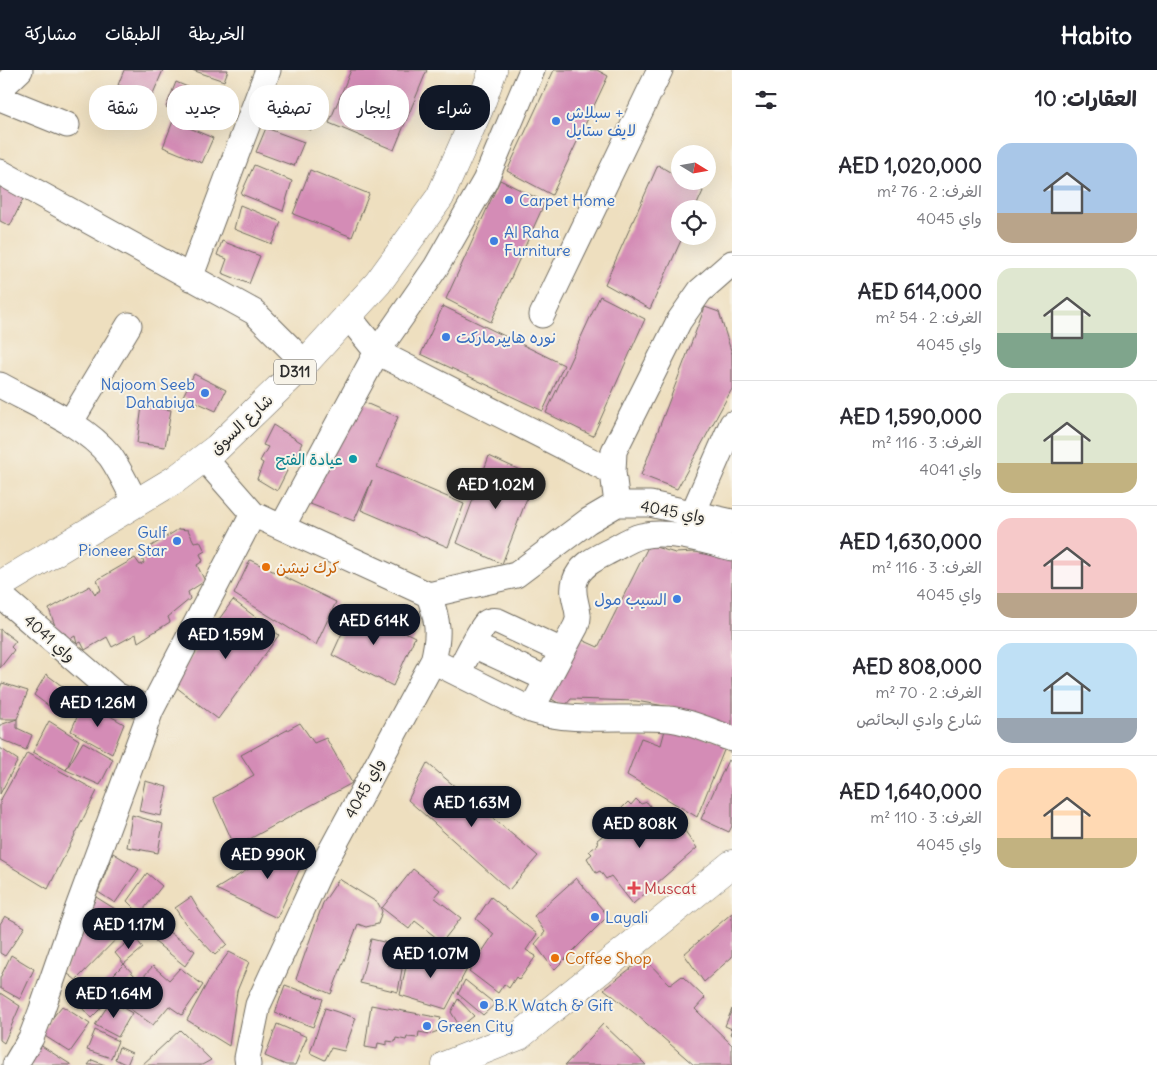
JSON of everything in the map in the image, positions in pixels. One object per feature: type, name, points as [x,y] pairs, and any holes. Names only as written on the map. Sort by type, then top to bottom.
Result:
[{"type":"main road","name":"شارع السوق","points":[[0,585],[176,479],[217,448],[305,362],[378,283],[440,198],[480,109],[493,70]]},
{"type":"main road","points":[[446,1065],[519,1036],[732,864]]},
{"type":"street","points":[[0,89],[20,70]]},
{"type":"street","points":[[190,278],[268,70]]},
{"type":"street","points":[[282,527],[377,352],[436,267],[485,181],[532,70]]},
{"type":"street","points":[[542,315],[660,70]]},
{"type":"street","points":[[0,98],[67,125]]},
{"type":"street","points":[[0,172],[254,312],[305,362]]},
{"type":"street","points":[[618,504],[613,472],[614,452],[679,321],[700,291],[732,263]]},
{"type":"street","points":[[348,316],[377,352],[613,472]]},
{"type":"street","points":[[70,423],[130,325]]},
{"type":"street","points":[[0,386],[89,435],[110,456],[136,503]]},
{"type":"street","points":[[693,514],[732,424]]},
{"type":"street","points":[[204,458],[253,514],[429,595]]},
{"type":"street","name":"واي 4045","points":[[248,1065],[247,1058],[258,1005],[319,873],[433,660],[438,640],[437,617],[429,595],[516,575],[588,521],[618,504],[650,504],[732,522]]},
{"type":"street","points":[[15,1065],[31,1038],[41,1012],[151,710],[253,514]]},
{"type":"street","points":[[531,710],[576,626],[579,616],[574,595],[574,581],[586,565],[599,556],[641,536],[684,536],[732,548]]},
{"type":"street","points":[[541,557],[574,581]]},
{"type":"street","name":"واي 4041","points":[[0,595],[116,695],[151,710]]},
{"type":"street","points":[[458,673],[486,623],[491,620],[498,620],[562,651]]},
{"type":"street","points":[[473,646],[547,679]]},
{"type":"street","points":[[433,660],[531,710],[546,715],[564,718],[671,719],[732,739]]},
{"type":"building","points":[[124,70],[163,70],[157,85],[118,85]]},
{"type":"building","points":[[192,70],[228,70],[224,81]]},
{"type":"building","points":[[351,70],[427,70],[421,85],[419,85],[409,114],[409,85],[345,85]]},
{"type":"building","points":[[554,70],[597,70],[608,76],[552,195],[507,171]]},
{"type":"building","points":[[339,99],[339,127],[329,123]]},
{"type":"building","points":[[170,130],[194,130],[213,138],[202,163],[163,147]]},
{"type":"building","points":[[265,130],[271,130],[304,142],[294,166],[256,152]]},
{"type":"building","points":[[346,130],[402,130],[394,150]]},
{"type":"building","points":[[254,165],[292,181],[283,211],[241,194]]},
{"type":"building","points":[[658,165],[671,173],[671,190],[703,191],[699,200],[671,200],[671,245],[679,245],[650,309],[605,284]]},
{"type":"building","points":[[310,170],[369,194],[352,237],[293,214]]},
{"type":"building","points":[[500,180],[545,202],[491,322],[446,299]]},
{"type":"building","points":[[0,181],[25,195],[10,226],[0,221]]},
{"type":"building","points":[[240,205],[281,222],[272,244],[234,229]]},
{"type":"building","points":[[222,241],[260,256],[249,284],[222,273],[227,259],[217,255]]},
{"type":"building","points":[[600,296],[645,319],[593,436],[546,413]]},
{"type":"building","points":[[443,306],[564,365],[543,411],[421,354]]},
{"type":"building","points":[[705,307],[719,312],[732,354],[732,389],[677,489],[641,475]]},
{"type":"building","name":"Najoom Seeb Dahabiya","points":[[194,374],[226,390],[216,411],[183,396]]},
{"type":"building","points":[[354,398],[398,417],[377,467],[464,504],[448,547],[361,510],[372,480],[354,521],[305,502]]},
{"type":"building","points":[[142,406],[171,410],[165,447],[137,443]]},
{"type":"building","points":[[273,425],[302,443],[292,464],[285,460],[282,467],[287,471],[277,491],[257,479],[263,463],[260,461],[268,447],[263,445]]},
{"type":"building","points":[[489,456],[535,477],[502,564],[457,543]]},
{"type":"building","points":[[179,529],[188,530],[194,542],[200,541],[205,551],[200,554],[203,561],[197,565],[205,581],[188,592],[190,599],[168,617],[170,622],[138,642],[136,634],[112,647],[107,637],[85,650],[81,642],[77,644],[75,636],[68,640],[65,633],[59,637],[49,609],[90,586],[95,594],[101,590],[97,580],[135,558],[140,565],[144,563],[140,553]]},
{"type":"building","name":"السيب مول","points":[[649,545],[675,553],[714,551],[732,559],[732,729],[682,709],[636,701],[571,699],[564,707],[547,696],[580,639],[598,647]]},
{"type":"building","points":[[250,560],[336,602],[316,645],[234,594]]},
{"type":"building","points":[[233,600],[279,635],[218,719],[172,684]]},
{"type":"building","points":[[354,607],[415,637],[393,686],[332,655]]},
{"type":"building","points":[[0,629],[16,641],[11,647],[14,650],[0,668]]},
{"type":"building","points":[[46,674],[70,692],[58,713],[34,695]]},
{"type":"building","points":[[2,683],[28,691],[17,719],[0,719],[0,688]]},
{"type":"building","points":[[84,701],[124,724],[112,754],[71,731]]},
{"type":"building","points":[[17,719],[17,728],[32,735],[26,750],[0,739],[0,725]]},
{"type":"building","points":[[49,721],[79,740],[66,770],[33,752]]},
{"type":"building","points":[[300,723],[314,743],[326,738],[352,783],[235,847],[213,798],[254,775],[241,755]]},
{"type":"building","points":[[665,730],[727,743],[697,817],[627,775],[641,738],[661,745]]},
{"type":"building","points":[[83,742],[113,759],[100,785],[66,770]]},
{"type":"building","points":[[0,748],[18,760],[0,794]]},
{"type":"building","points":[[27,753],[97,791],[48,889],[0,860],[0,801]]},
{"type":"building","points":[[728,760],[732,762],[732,826],[729,832],[701,819]]},
{"type":"building","points":[[427,763],[538,856],[509,890],[408,800]]},
{"type":"building","points":[[145,781],[167,787],[161,816],[139,811]]},
{"type":"building","points":[[636,799],[641,804],[647,802],[655,813],[659,811],[665,817],[669,815],[677,825],[680,824],[697,848],[633,904],[611,876],[606,879],[600,871],[596,873],[587,858],[592,854],[589,851],[598,845],[597,840],[606,833],[604,829],[622,813],[620,810],[628,802],[631,805]]},
{"type":"building","points":[[132,815],[163,824],[158,853],[127,847]]},
{"type":"building","points":[[293,842],[309,849],[277,918],[216,889]]},
{"type":"building","points":[[113,853],[139,869],[115,903],[98,892]]},
{"type":"building","points":[[413,869],[440,890],[434,897],[461,918],[442,942],[415,921],[409,929],[382,908]]},
{"type":"building","points":[[147,873],[162,886],[140,914],[127,901]]},
{"type":"building","points":[[576,878],[608,916],[554,970],[535,944],[545,932],[534,916]]},
{"type":"building","points":[[339,879],[378,903],[382,911],[378,924],[366,927],[358,924],[331,994],[296,979],[323,903]]},
{"type":"building","points":[[96,897],[120,912],[130,925],[76,980],[64,971]]},
{"type":"building","points":[[191,897],[200,912],[227,944],[215,955],[185,923],[175,908]]},
{"type":"building","points":[[491,897],[537,934],[526,950],[536,956],[519,980],[516,977],[509,988],[504,984],[498,993],[469,971],[494,934],[476,919]]},
{"type":"building","points":[[732,913],[732,957],[704,982],[684,954]]},
{"type":"building","points":[[5,916],[25,927],[5,956],[0,953],[0,924]]},
{"type":"building","points":[[165,929],[195,951],[185,966],[155,942]]},
{"type":"building","points":[[134,936],[143,948],[124,964],[115,953]]},
{"type":"building","points":[[371,939],[392,944],[388,965],[402,969],[398,992],[360,983]]},
{"type":"building","points":[[410,947],[467,969],[446,1009],[400,995]]},
{"type":"building","points":[[229,952],[249,962],[237,991],[229,1046],[187,1020],[210,978]]},
{"type":"building","points":[[11,955],[34,969],[20,999],[0,988],[0,978]]},
{"type":"building","points":[[644,958],[670,985],[682,976],[705,998],[695,1009],[732,1045],[732,1065],[694,1065],[604,989]]},
{"type":"building","points":[[124,964],[135,976],[114,999],[102,986]]},
{"type":"building","points":[[153,966],[169,980],[180,968],[203,985],[182,1015],[169,1006],[153,1025],[120,1002]]},
{"type":"building","points":[[80,980],[104,1005],[91,1018],[68,992]]},
{"type":"building","points":[[465,980],[495,1004],[483,1015],[458,994]]},
{"type":"building","points":[[285,985],[323,999],[313,1027],[275,1013]]},
{"type":"building","points":[[0,993],[20,1006],[4,1043],[0,1040]]},
{"type":"building","points":[[458,999],[474,1016],[460,1027],[451,1012]]},
{"type":"building","points":[[111,1001],[132,1013],[118,1037],[95,1025]]},
{"type":"building","points":[[371,1005],[441,1018],[438,1031],[430,1034],[419,1032],[418,1038],[407,1037],[406,1040],[396,1038],[395,1042],[387,1041],[387,1045],[378,1043],[377,1049],[365,1047]]},
{"type":"building","points":[[62,1006],[90,1024],[70,1052],[40,1033]]},
{"type":"building","points":[[325,1008],[356,1018],[344,1051],[331,1048],[325,1060],[310,1053]]},
{"type":"building","points":[[732,1009],[732,1029],[725,1026]]},
{"type":"building","points":[[277,1024],[307,1037],[295,1065],[286,1065],[265,1056]]},
{"type":"building","points":[[603,1024],[646,1065],[565,1065]]},
{"type":"building","points":[[95,1030],[118,1041],[111,1058],[87,1050]]},
{"type":"building","points":[[180,1030],[211,1060],[202,1065],[142,1065]]},
{"type":"building","points":[[40,1045],[70,1064],[70,1065],[27,1065]]},
{"type":"building","points":[[119,1047],[132,1053],[127,1065],[115,1059]]},
{"type":"building","points":[[92,1060],[105,1065],[88,1065]]},
{"type":"place","name":"سبلاش + لايف ستايل","points":[[556,121]]},
{"type":"place","name":"Carpet Home","points":[[509,200]]},
{"type":"place","name":"Al Raha Furniture","points":[[494,241]]},
{"type":"place","name":"نوره هايپرماركت","points":[[446,337]]},
{"type":"place","name":"Najoom Seeb Dahabiya","points":[[205,393]]},
{"type":"place","name":"عيادة الفتح","points":[[353,459]]},
{"type":"place","name":"Gulf Pioneer Star","points":[[177,541]]},
{"type":"place","name":"كرك نيشن","points":[[266,567]]},
{"type":"place","name":"السيب مول","points":[[677,599]]},
{"type":"place","name":"Muscat","points":[[634,888]]},
{"type":"place","name":"Layali","points":[[595,917]]},
{"type":"place","name":"Coffee Shop","points":[[555,958]]},
{"type":"place","name":"B.K Watch & Gift","points":[[484,1005]]},
{"type":"place","name":"Green City","points":[[427,1026]]}]
